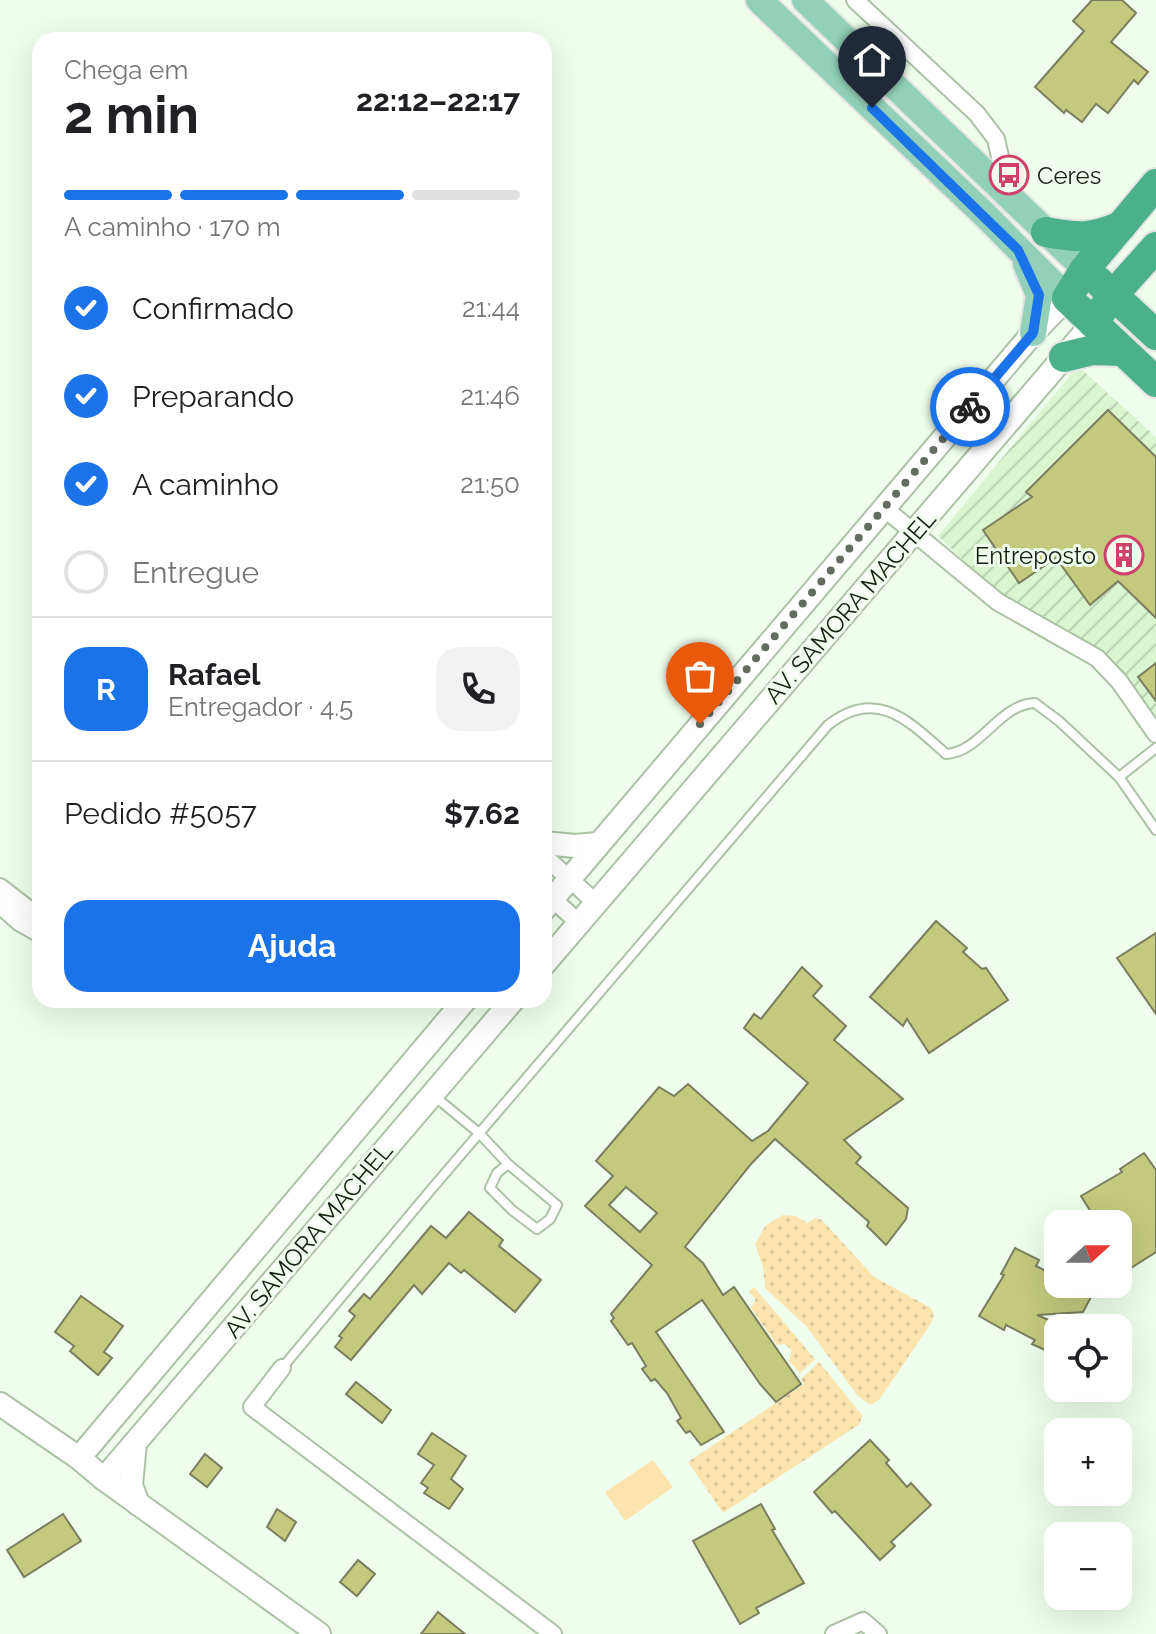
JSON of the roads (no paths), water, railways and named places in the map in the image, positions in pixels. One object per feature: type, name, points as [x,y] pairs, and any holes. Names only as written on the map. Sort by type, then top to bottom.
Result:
[{"type":"highway","points":[[1156,184],[1085,269],[1067,298],[1156,382]]},
{"type":"highway","points":[[1046,232],[1084,238],[1099,236],[1121,226]]},
{"type":"highway","points":[[1093,323],[1113,295],[1156,247]]},
{"type":"highway","points":[[1085,269],[1156,335]]},
{"type":"highway","points":[[1064,357],[1093,350],[1122,351]]},
{"type":"main road","points":[[759,0],[1067,298]]},
{"type":"main road","points":[[805,0],[1085,269]]},
{"type":"main road","points":[[1018,250],[1039,295],[1033,333]]},
{"type":"main road","name":"AV. SAMORA MACHEL","points":[[552,894],[570,878],[1033,333],[1067,298]]},
{"type":"main road","name":"AV. SAMORA MACHEL","points":[[552,955],[1093,323]]},
{"type":"main road","points":[[552,844],[597,844]]},
{"type":"main road","name":"AV. SAMORA MACHEL","points":[[79,1458],[458,1008]]},
{"type":"main road","name":"AV. SAMORA MACHEL","points":[[104,1479],[506,1008]]},
{"type":"main road","points":[[0,1404],[79,1458],[319,1634]]},
{"type":"main road","points":[[34,1428],[66,1435],[86,1433],[108,1425]]},
{"type":"main road","points":[[135,1443],[131,1485],[138,1504]]},
{"type":"street","points":[[855,0],[977,114],[996,139],[1009,197]]},
{"type":"street","points":[[884,508],[998,602],[1097,658],[1119,681],[1156,734]]},
{"type":"street","points":[[552,863],[595,902]]},
{"type":"street","points":[[0,887],[32,912]]},
{"type":"street","points":[[552,903],[579,923]]},
{"type":"street","points":[[0,905],[32,929]]},
{"type":"street","points":[[282,1368],[252,1407],[553,1634]]},
{"type":"street","points":[[834,1634],[863,1621],[878,1634]]},
{"type":"lane","points":[[282,1368],[828,725],[844,712],[868,706],[888,710],[950,754],[970,743],[1017,706],[1035,703],[1119,777],[1156,830]]},
{"type":"lane","points":[[1119,777],[1156,748]]},
{"type":"lane","points":[[432,1094],[557,1205],[550,1219],[537,1229],[490,1188],[497,1173],[508,1164]]},
{"type":"place","name":"Ceres","points":[[1009,175]]},
{"type":"place","name":"Entreposto","points":[[1124,555]]}]
